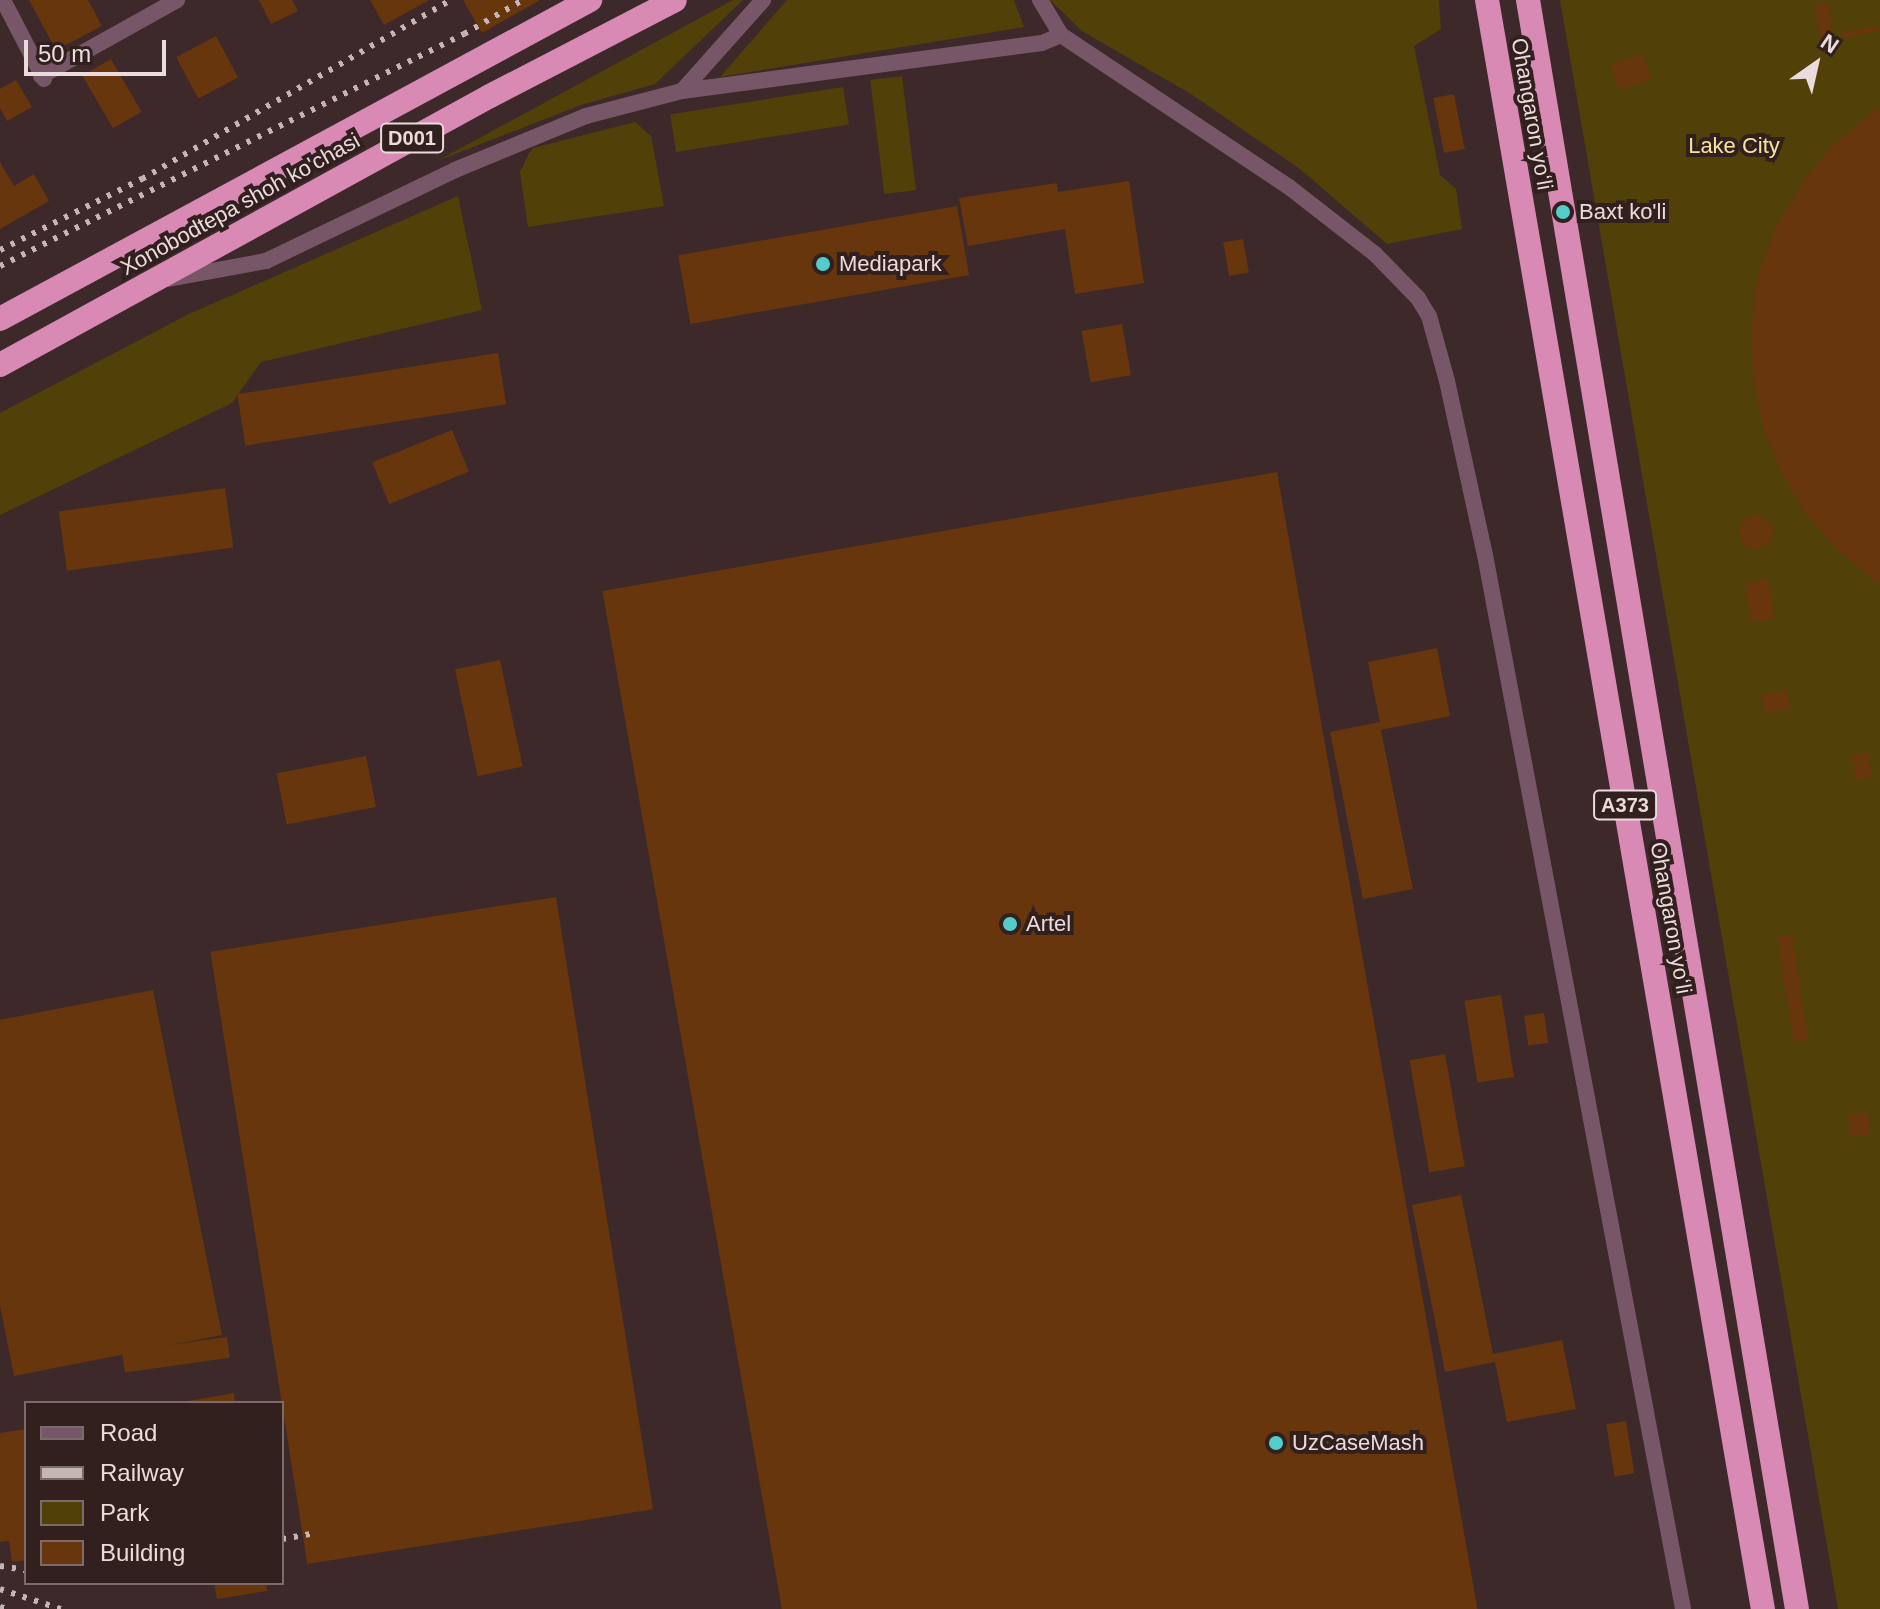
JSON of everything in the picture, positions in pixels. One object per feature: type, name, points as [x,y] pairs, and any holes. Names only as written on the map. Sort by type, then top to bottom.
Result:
[{"type":"highway","name":"Xonobodtepa shoh ko'chasi","points":[[0,319],[590,0]]},
{"type":"highway","name":"Xonobodtepa shoh ko'chasi","points":[[0,365],[490,96],[675,0]]},
{"type":"highway","name":"Ohangaron yoʻli","points":[[1487,0],[1763,1609]]},
{"type":"highway","name":"Ohangaron yoʻli","points":[[1528,0],[1797,1609]]},
{"type":"highway","points":[[136,245],[154,280]]},
{"type":"street","points":[[3,0],[43,77],[177,0]]},
{"type":"street","points":[[682,91],[763,0]]},
{"type":"street","points":[[1040,0],[1061,35],[1088,55],[1138,83],[1343,228],[1405,283],[1429,316],[1485,555],[1683,1609]]},
{"type":"street","points":[[154,280],[266,261],[524,140],[586,116],[682,91],[1042,43],[1061,35]]},
{"type":"green space","points":[[733,0],[743,0],[655,84],[581,105],[437,161]]},
{"type":"green space","points":[[787,0],[1014,0],[1024,27],[720,77]]},
{"type":"green space","points":[[1050,0],[1439,0],[1441,29],[1414,46],[1440,175],[1456,189],[1462,229],[1387,244],[1300,169],[1191,94],[1082,31]]},
{"type":"green space","name":"Lake City","points":[[1560,0],[1880,0],[1880,1609],[1838,1609]]},
{"type":"green space","points":[[902,76],[916,190],[884,194],[870,80]]},
{"type":"green space","points":[[843,87],[849,125],[676,152],[670,114]]},
{"type":"green space","points":[[635,122],[651,136],[664,206],[528,227],[520,172],[533,148]]},
{"type":"green space","points":[[458,196],[482,310],[261,362],[232,403],[0,515],[0,413],[189,314]]},
{"type":"building","points":[[29,0],[88,0],[102,26],[56,50]]},
{"type":"building","points":[[259,0],[292,0],[298,11],[271,24]]},
{"type":"building","points":[[370,0],[429,0],[384,25]]},
{"type":"building","points":[[463,0],[540,0],[482,33]]},
{"type":"building","points":[[1828,3],[1834,43],[1820,45],[1814,5]]},
{"type":"building","points":[[1877,26],[1878,31],[1845,38],[1843,32]]},
{"type":"building","points":[[216,36],[238,77],[198,99],[176,57]]},
{"type":"building","points":[[1643,54],[1651,80],[1618,90],[1610,64]]},
{"type":"building","points":[[111,59],[142,112],[113,128],[82,76]]},
{"type":"building","points":[[16,80],[32,107],[7,121],[0,108],[0,89]]},
{"type":"building","points":[[1454,94],[1465,149],[1444,153],[1433,98]]},
{"type":"building","points":[[1880,107],[1880,585],[1838,551],[1805,513],[1781,471],[1762,424],[1753,377],[1751,326],[1758,276],[1775,229],[1799,188],[1830,147]]},
{"type":"building","points":[[0,162],[14,186],[34,174],[49,201],[0,229]]},
{"type":"building","points":[[1129,181],[1144,283],[1075,294],[1065,229],[968,246],[959,198],[1057,183],[1058,192]]},
{"type":"building","points":[[957,206],[969,275],[690,324],[678,255]]},
{"type":"building","points":[[1243,239],[1249,272],[1229,276],[1223,242]]},
{"type":"building","points":[[1122,324],[1131,375],[1091,382],[1082,331]]},
{"type":"building","points":[[498,353],[506,404],[245,446],[237,394]]},
{"type":"building","points":[[452,430],[469,472],[389,504],[372,462]]},
{"type":"building","name":"Artel","points":[[1277,472],[1477,1609],[782,1609],[602,591]]},
{"type":"building","points":[[225,488],[233,547],[67,571],[59,511]]},
{"type":"building","points":[[1756,515],[1768,520],[1773,532],[1768,544],[1756,549],[1744,544],[1739,532],[1744,520]]},
{"type":"building","points":[[1768,579],[1775,618],[1751,623],[1744,583]]},
{"type":"building","points":[[1437,648],[1450,716],[1381,730],[1413,889],[1363,899],[1330,732],[1380,722],[1368,662]]},
{"type":"building","points":[[500,660],[523,767],[478,776],[455,670]]},
{"type":"building","points":[[1787,690],[1790,709],[1764,713],[1761,694]]},
{"type":"building","points":[[1868,752],[1873,778],[1856,781],[1851,755]]},
{"type":"building","points":[[366,756],[376,807],[287,824],[277,773]]},
{"type":"building","points":[[556,897],[653,1509],[307,1564],[284,1401],[281,1401],[210,952]]},
{"type":"building","points":[[1792,935],[1809,1040],[1794,1042],[1777,937]]},
{"type":"building","points":[[153,990],[222,1335],[14,1376],[0,1306],[0,1020]]},
{"type":"building","points":[[1501,995],[1514,1077],[1477,1083],[1464,1001]]},
{"type":"building","points":[[1544,1013],[1548,1043],[1528,1045],[1524,1016]]},
{"type":"building","points":[[1445,1054],[1465,1166],[1429,1173],[1410,1060]]},
{"type":"building","points":[[1868,1112],[1870,1135],[1850,1137],[1848,1114]]},
{"type":"building","points":[[1461,1195],[1493,1354],[1562,1340],[1576,1409],[1507,1422],[1495,1362],[1445,1372],[1412,1205]]},
{"type":"building","points":[[227,1337],[230,1358],[125,1373],[122,1352]]},
{"type":"building","points":[[234,1393],[235,1401],[188,1401]]},
{"type":"building","points":[[1626,1421],[1634,1473],[1615,1476],[1606,1424]]},
{"type":"building","points":[[24,1429],[24,1560],[12,1562],[9,1541],[0,1542],[0,1433]]},
{"type":"building","points":[[214,1585],[266,1585],[267,1591],[217,1599]]},
{"type":"railway","points":[[0,250],[142,179],[451,0]]},
{"type":"railway","points":[[0,266],[464,34],[523,0]]},
{"type":"railway","points":[[284,1539],[315,1533]]},
{"type":"railway","points":[[0,1566],[24,1570]]},
{"type":"railway","points":[[0,1589],[61,1609]]},
{"type":"railway","points":[[0,1607],[7,1609]]},
{"type":"place","name":"Baxt ko'li","points":[[1563,212]]},
{"type":"place","name":"Mediapark","points":[[823,264]]},
{"type":"place","name":"Artel","points":[[1010,924]]},
{"type":"place","name":"UzCaseMash","points":[[1276,1443]]}]
